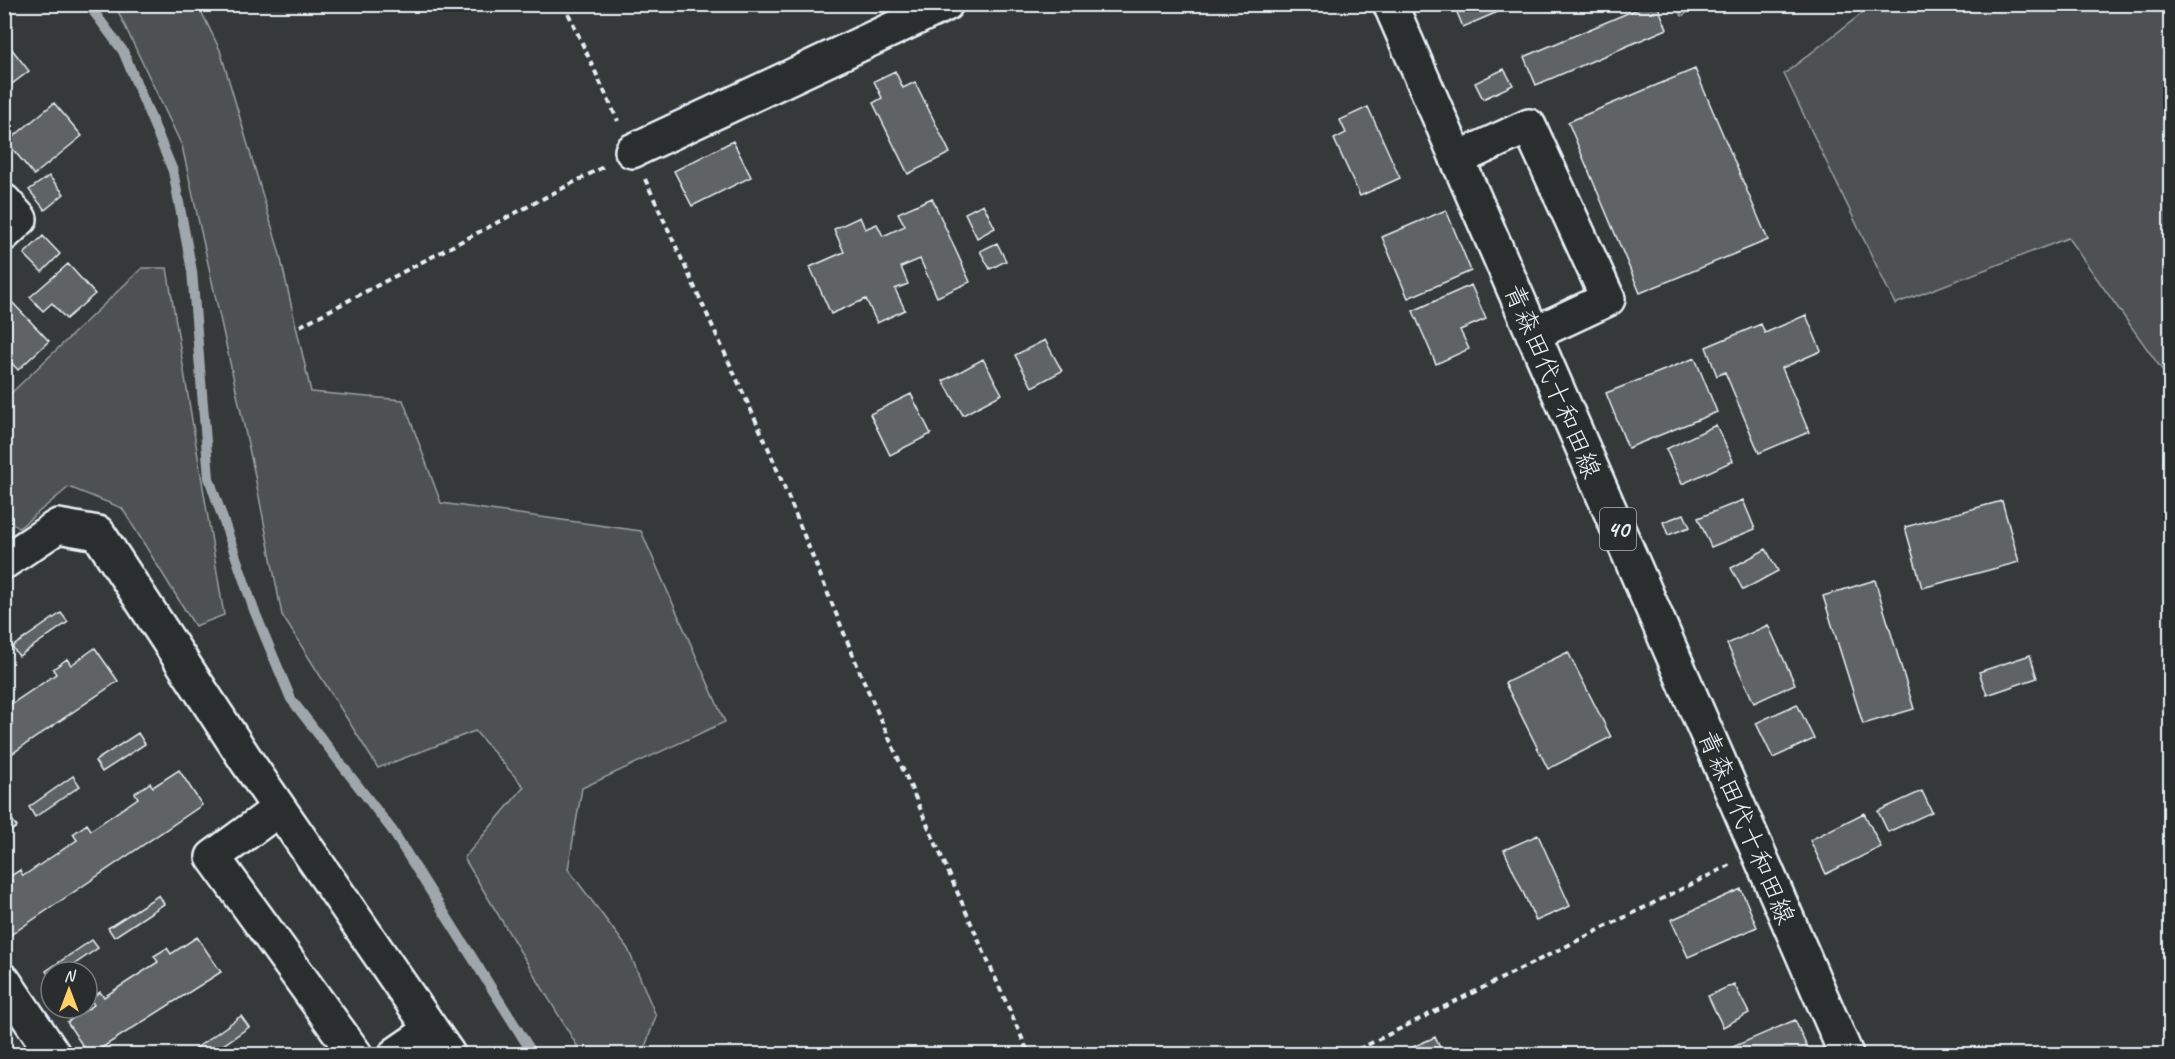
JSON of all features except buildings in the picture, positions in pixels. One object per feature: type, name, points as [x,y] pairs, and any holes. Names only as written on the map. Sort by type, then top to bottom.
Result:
[{"type":"main road","points":[[632,151],[946,4]]},
{"type":"main road","name":"青森田代十和田線","points":[[1390,4],[1846,1054]]},
{"type":"main road","points":[[1457,159],[1529,126],[1608,299],[1533,334]]},
{"type":"main road","points":[[4,201],[20,219],[4,234]]},
{"type":"main road","points":[[4,562],[58,526],[98,533],[279,809],[439,1042],[396,1054]]},
{"type":"main road","points":[[279,809],[213,857],[355,1054]]},
{"type":"main road","points":[[4,981],[53,1054]]},
{"type":"path","points":[[564,4],[767,445],[862,677],[1029,1054]]},
{"type":"path","points":[[300,326],[632,151]]},
{"type":"path","points":[[1349,1054],[1758,852]]},
{"type":"shaded area","points":[[1874,4],[2170,5],[2170,381],[2068,238],[1895,304],[1784,74]]},
{"type":"shaded area","points":[[115,5],[198,5],[220,50],[279,251],[311,392],[403,400],[441,503],[641,531],[725,722],[582,788],[568,869],[628,949],[656,1016],[644,1050],[618,1054],[582,1054],[464,858],[524,787],[475,731],[378,768],[282,615],[254,471],[182,146]]},
{"type":"shaded area","points":[[1675,5],[1699,5],[1682,16]]},
{"type":"shaded area","points":[[142,268],[167,268],[224,615],[195,626],[122,508],[69,487],[19,528],[5,517],[5,399]]},
{"type":"waterway","points":[[88,4],[123,51],[173,171],[192,271],[209,478],[254,610],[291,699],[392,830],[533,1054]]}]
